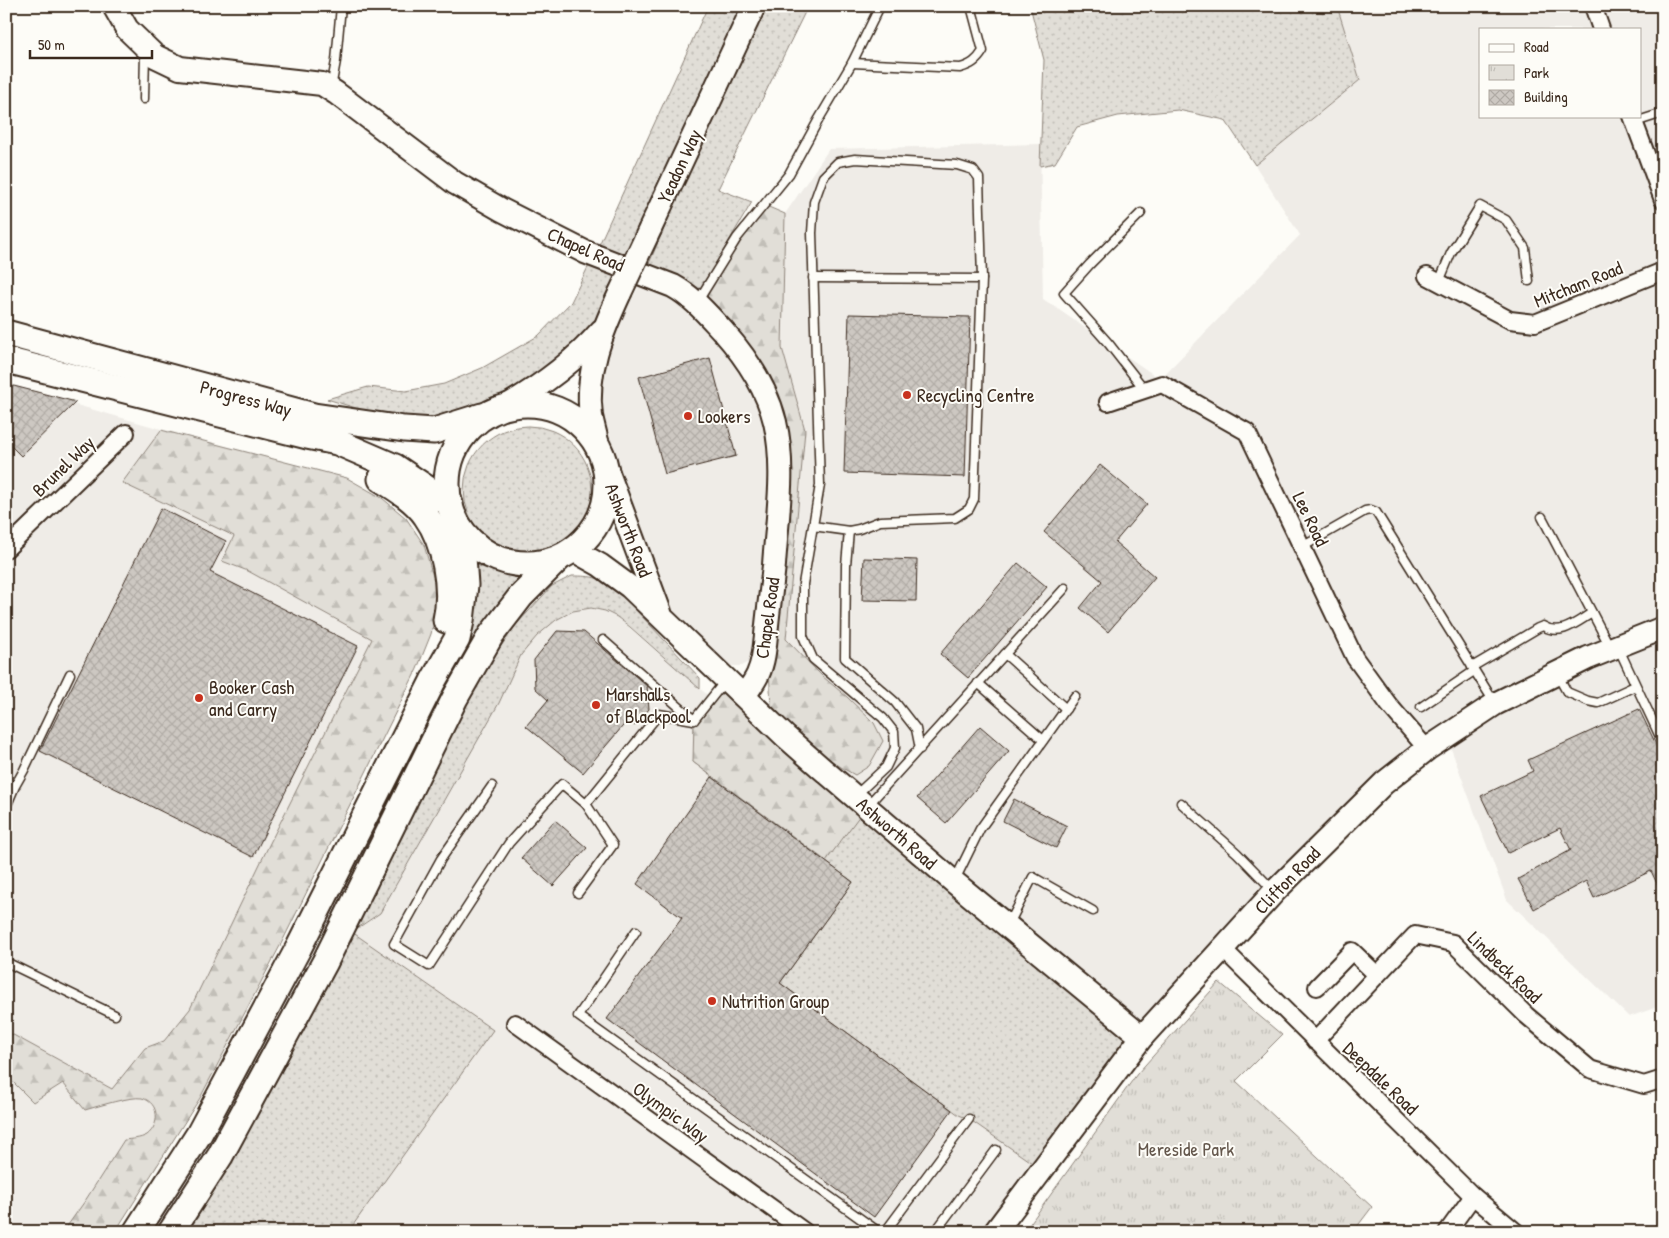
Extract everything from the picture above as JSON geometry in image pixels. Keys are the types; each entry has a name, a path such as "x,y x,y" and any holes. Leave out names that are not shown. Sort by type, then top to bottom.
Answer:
{"main road":[{"name":"Progress Way","path":"6,333 314,416 404,429 434,431 496,411"},
{"name":"Progress Way","path":"6,360 336,442 395,467 450,504"},
{"path":"136,1232 204,1126 300,948 433,681 457,639 466,585 461,530 450,504 447,478 448,466 454,452 468,430 496,411 530,404 557,410 581,424 598,446 607,470 607,492 602,513 592,532 565,554 521,596 491,635 455,698 320,971 220,1156 171,1232"},
{"path":"306,436 372,472 403,493 426,515 435,532 445,563 448,598 447,614 433,681"},
{"path":"461,530 480,549 504,561 531,565 565,554"}],"street":[{"name":"Chapel Road","path":"114,6 127,29 156,56 180,68 322,84 455,183 502,210 585,252 685,292 734,344 767,396 775,422 780,482 773,578 763,656 758,674 744,696"},
{"name":"Yeadon Way","path":"598,446 591,415 591,389 594,360 605,326 754,6"},
{"path":"1593,6 1601,28"},
{"path":"1634,119 1663,200"},
{"name":"Mitcham Road","path":"1433,279 1510,320 1535,323 1663,271"},
{"name":"Yeadon Way","path":"496,411 532,391 566,366 587,347 605,326"},
{"name":"Lee Road","path":"1108,402 1162,384 1247,432 1355,658 1389,705 1427,749"},
{"name":"Brunel Way","path":"6,549 126,433"},
{"name":"Ashworth Road","path":"607,470 662,618"},
{"name":"Ashworth Road","path":"565,554 600,565 630,587 786,736 860,802 1142,1037"},
{"name":"Clifton Road","path":"995,1232 1142,1037 1275,891 1384,783 1427,749 1495,704 1556,673 1663,628"},
{"name":"Lindbeck Road","path":"1314,1041 1415,935 1453,943 1526,1016 1590,1069 1644,1085 1663,1079"},
{"name":"Deepdale Road","path":"1222,948 1473,1196 1516,1232"},
{"path":"1317,987 1352,951 1377,975"},
{"name":"Olympic Way","path":"515,1024 805,1232"},
{"path":"1446,1232 1473,1196"}],"lane":[{"path":"331,90 336,61 341,6"},
{"path":"696,303 737,238 789,174 852,62 880,6"},
{"path":"852,62 960,68 971,65 978,60 983,51 971,6"},
{"path":"144,99 146,46"},
{"path":"1642,117 1663,113"},
{"path":"813,526 849,531 880,520 955,518 969,508 974,499 982,279 978,178 973,170 957,165 855,159 838,162 823,177 814,202 812,233 820,485 803,584 803,636 813,659 883,718 894,732 895,748 886,767 860,802"},
{"path":"1433,279 1480,206 1506,220 1526,248 1529,281"},
{"path":"1141,213 1090,264 1064,294 1109,344 1145,390"},
{"path":"813,278 982,279"},
{"path":"1302,547 1365,511 1371,510 1376,512 1495,704"},
{"path":"1542,517 1592,613 1636,686 1663,743"},
{"path":"849,531 846,565 845,658 895,702 916,729 920,750"},
{"path":"860,802 920,750 1065,588"},
{"path":"1421,707 1473,669 1538,628 1543,626 1548,630 1556,631 1592,613"},
{"path":"602,640 694,720"},
{"path":"1005,654 1066,709"},
{"path":"1556,673 1567,692 1588,702 1598,703 1636,686"},
{"path":"6,807 70,674"},
{"path":"694,720 726,679"},
{"path":"978,683 1043,740"},
{"path":"954,882 980,829 1075,696"},
{"path":"586,804 659,714 694,720"},
{"path":"492,786 441,859 394,944 429,966 509,842 562,784 586,804 612,845 578,893"},
{"path":"1181,803 1237,853 1275,891"},
{"path":"1008,926 1033,877 1093,911"},
{"path":"636,931 578,1016 879,1232"},
{"path":"6,962 115,1015"},
{"path":"890,1232 888,1228 969,1119"},
{"path":"934,1232 996,1150"}],"shaded area":[{"path":"1337,6 1663,6 1663,1005 1629,1017 1507,900 1446,735 1142,1037 777,728 805,430 782,348 785,214 829,149 1040,144 1043,299 1160,379 1300,235 1255,165 1360,80"},
{"path":"641,282 678,297 721,337 770,422 769,585 751,661 742,666 724,663 667,608 607,444 601,419 598,389 606,349"},
{"path":"6,385 161,429 347,478 382,498 406,518 424,545 434,580 431,634 401,703 282,942 200,1098 115,1232 6,1232"},
{"path":"591,608 605,611 617,617 711,698 712,777 853,882 780,983 959,1115 969,1119 1032,1163 981,1232 348,1232 352,1225 352,933 380,913 499,703 521,654 537,636 556,620 573,611"}],"green space":[{"path":"708,6 743,6 663,179 624,258 598,247"},
{"path":"767,6 808,6 718,189 752,202 697,295 647,268 689,170"},
{"path":"1030,6 1337,6 1360,80 1255,165 1225,120 1178,110 1118,116 1077,127 1055,163 1040,166 1044,60"},
{"path":"764,205 785,214 782,348 805,430 786,639 822,676 874,723 883,741 869,766 855,775 821,753 771,707 769,668 779,419 700,298"},
{"path":"590,263 617,273 590,332 579,344 560,359 494,399 461,412 443,416 408,418 377,414 327,399 368,387 406,391 444,384 482,368 538,336 571,302"},
{"path":"528,426 552,431 573,445 587,466 592,490 587,514 573,535 552,549 528,554 504,549 483,535 469,514 464,490 469,466 483,445 504,431"},
{"path":"161,430 347,478 382,498 406,518 424,545 434,580 435,617 431,634 417,669 282,942 200,1098 115,1232 63,1232 124,1140 136,1139 147,1135 151,1131 156,1120 155,1109 152,1104 142,1098 130,1098 85,1110 63,1083 33,1102 6,1075 6,1031 112,1089 145,1048 164,1041 190,1009 372,639 248,571 222,561 234,536 122,483"},
{"path":"476,564 481,567 525,578 452,674 467,632"},
{"path":"572,576 597,578 612,586 700,678 700,689 630,627 605,611 591,608 573,611 556,620 537,636 521,655 499,703 380,913 353,931 479,678 515,626 552,586"},
{"path":"724,682 1134,1030 1032,1163 969,1119 959,1115 780,983 853,882 693,762"},
{"path":"724,682 866,807 826,861 693,762 694,720"},
{"path":"352,932 493,1030 348,1232 188,1232 211,1196 285,1065"},
{"name":"Mereside Park","path":"1219,982 1282,1035 1236,1081 1372,1207 1353,1232 1024,1232 1137,1074"}],"building":[{"name":"Recycling Centre","path":"849,314 970,317 965,477 844,473"},
{"name":"Lookers","path":"710,358 736,456 665,474 639,377"},
{"path":"6,384 76,402 21,456 6,441"},
{"path":"1100,465 1147,504 1115,542 1155,577 1108,632 1080,608 1102,581 1044,532"},
{"name":"Booker Cash and Carry","path":"161,508 226,541 210,572 358,646 253,857 40,751"},
{"path":"864,558 917,560 916,601 862,600"},
{"path":"1018,563 1047,587 968,678 940,654"},
{"name":"Marshalls of Blackpool","path":"557,631 584,632 647,686 649,709 635,726 628,720 583,773 526,726 548,700 535,688 534,660"},
{"path":"1639,709 1663,759 1663,896 1651,871 1594,898 1586,881 1534,909 1518,879 1571,850 1560,828 1508,853 1481,796 1533,771 1528,760"},
{"path":"980,726 1009,751 946,823 917,798"},
{"name":"Nutrition Group","path":"712,777 853,882 780,983 952,1110 874,1217 607,1019 682,918 637,884"},
{"path":"1014,799 1067,826 1056,848 1003,821"},
{"path":"555,820 587,848 553,886 521,858"}],"place":[{"name":"Recycling Centre","path":"907,395"},
{"name":"Lookers","path":"688,416"},
{"name":"Booker Cash and Carry","path":"199,698"},
{"name":"Marshalls of Blackpool","path":"596,705"},
{"name":"Nutrition Group","path":"712,1001"}]}
